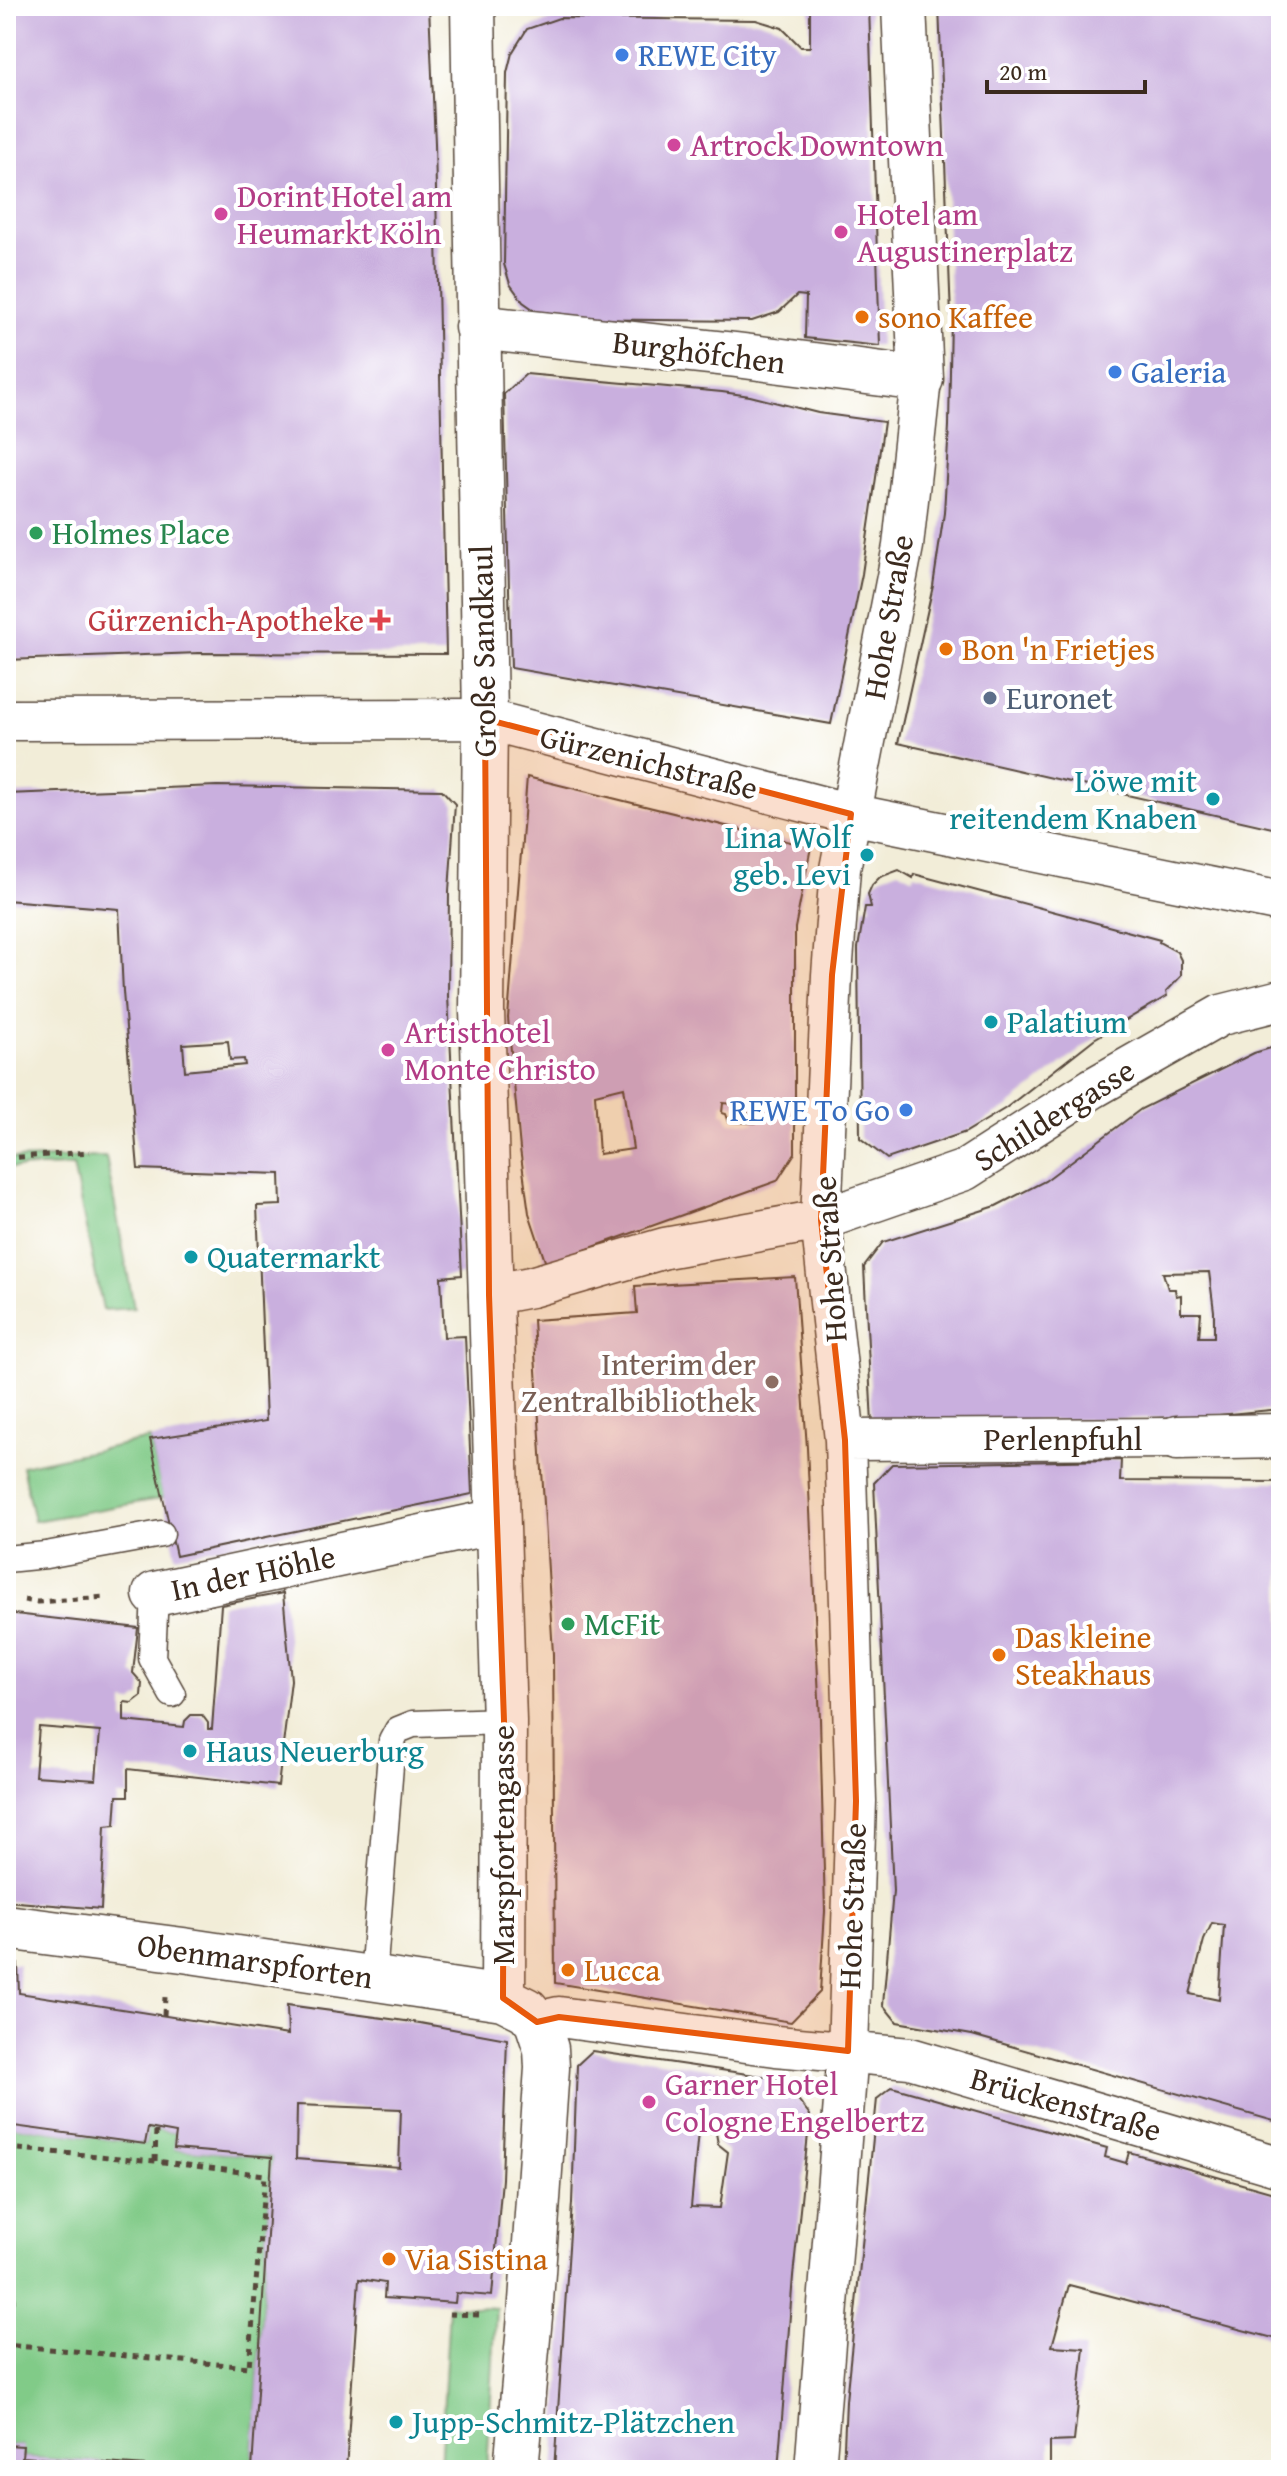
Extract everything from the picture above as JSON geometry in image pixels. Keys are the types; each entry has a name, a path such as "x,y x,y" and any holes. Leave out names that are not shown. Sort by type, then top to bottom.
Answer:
{"street":[{"name":"Große Sandkaul","path":"473,6 485,719 482,1010 489,1295"},
{"name":"Hohe Straße","path":"815,2470 848,2051 856,1801 845,1440 821,1220 840,869 903,546 921,379 904,6"},
{"name":"Burghöfchen","path":"477,327 921,379"},
{"name":"Gürzenichstraße","path":"6,720 485,719 851,814 1281,902"},
{"name":"Schildergasse","path":"821,1220 965,1170 1093,1088 1221,1015 1281,1000"},
{"path":"489,1295 531,1287 665,1248 821,1220"},
{"name":"Marspfortengasse","path":"489,1295 504,1721 520,2010 546,2049 547,2068 516,2470"},
{"name":"Perlenpfuhl","path":"845,1440 1281,1436"},
{"name":"In der Höhle","path":"155,1594 497,1521"},
{"name":"Obenmarspforten","path":"6,1927 373,1977 559,2017 776,2046 848,2051"},
{"name":"Brückenstraße","path":"848,2051 910,2058 1281,2167"}],"lane":[{"path":"6,1559 46,1555 161,1534"},
{"path":"155,1594 152,1658 172,1694"},
{"path":"373,1977 392,1741 398,1730 413,1724 504,1721"}],"path":[{"path":"6,1158 90,1152"},
{"name":"In der Höhle","path":"21,1600 37,1602 155,1594"},
{"path":"155,2161 156,2130"},
{"path":"6,2148 155,2161 265,2175 249,2367 6,2345"},
{"path":"6,2287 13,2296 13,2303 6,2317"}],"highlighted area":[{"path":"485,719 851,814 832,975 821,1220 845,1440 856,1801 848,2051 559,2017 537,2022 503,1998 504,1721 489,1295"}],"green space":[{"path":"106,1157 134,1308 103,1310 73,1166 9,1168 9,1159"},
{"path":"150,1439 164,1498 34,1521 22,1466"},
{"path":"6,2125 145,2144 148,2128 176,2133 175,2149 272,2157 252,2470 208,2470 22,2457 22,2446 6,2445"},
{"path":"449,2306 496,2308 487,2470 440,2470"}],"building":[{"path":"6,6 429,6 435,143 446,654 199,653 6,660"},
{"path":"810,6 869,6 880,346 805,338 806,296 797,295 779,312 752,321 561,319 540,314 523,302 510,284 504,264 507,73 512,53 527,29 559,18 756,20 782,28 801,47 810,47"},
{"name":"Galeria","path":"939,6 1281,6 1281,830 898,743 933,586 944,513 949,426 951,317"},
{"path":"526,374 722,392 818,413 884,422 862,574 831,724 511,668 504,394"},
{"path":"527,777 811,847 795,928 795,1153 777,1181 546,1264 529,1213 508,1018","holes":["624,1087 633,1149 599,1154 595,1094","723,1103 742,1105 755,1123 729,1122 726,1114 722,1113"]},
{"path":"217,786 442,790 455,804 449,891 448,996 462,1275 441,1277 444,1337 465,1336 472,1494 176,1556 150,1439 266,1421 257,1206 281,1205 280,1174 138,1169 119,909 6,900 6,794","holes":["228,1041 230,1060 244,1059 245,1065 185,1071 183,1044"]},
{"name":"Palatium","path":"899,870 913,878 914,874 1160,940 1177,952 1181,960 1181,976 1166,992 1167,996 1094,1039 1006,1108 966,1132 887,1159 860,1138 858,948 865,907 871,907 868,894 872,885 880,877"},
{"path":"1281,1045 1281,1409 1198,1417 872,1424 864,1267 883,1242 996,1206 1045,1181 1141,1109 1254,1053","holes":["1209,1272 1214,1337 1199,1337 1201,1313 1181,1313 1181,1295 1176,1296 1175,1289 1168,1289 1163,1273"]},
{"path":"795,1277 820,1719 825,1911 820,1992 791,2022 555,1983 553,1654 533,1320 637,1313 635,1286"},
{"path":"1121,1460 1120,1481 1281,1482 1281,2123 972,2035 897,2022 883,2005 893,1891 874,1483 892,1464","holes":["1212,1923 1224,1925 1219,2000 1190,1994 1204,1940"]},
{"name":"Haus Neuerburg","path":"283,1593 291,1680 278,1786 128,1769 128,1796 117,1796 115,1825 105,1826 101,1909 6,1901 6,1613 138,1628 133,1673 142,1683 141,1696 132,1703 124,1702 124,1721 184,1727 191,1715 202,1715 208,1729 212,1729 221,1605","holes":["39,1727 100,1732 96,1780 35,1776"]},
{"path":"6,1963 18,1964 19,1993 288,2035 287,2005 420,2023 507,2039 502,2179 492,2296 456,2293 455,2303 384,2298 385,2283 359,2279 346,2470 252,2470 272,2157 174,2149 176,2133 148,2128 145,2144 6,2125","holes":["297,2105 401,2109 399,2167 296,2159"]},
{"path":"592,2051 782,2079 810,2115 793,2276 778,2470 554,2470 572,2203 577,2065","holes":["698,2131 716,2133 718,2144 728,2152 720,2208 691,2207"]},
{"path":"892,2087 1107,2148 1105,2157 1126,2163 1129,2152 1281,2195 1281,2340 1069,2285 1052,2346 1084,2348 1074,2441 1050,2442 1050,2470 843,2470 846,2401 877,2099"},
{"path":"6,2445 23,2446 22,2457 173,2468 6,2470"}],"place":[{"name":"REWE City","path":"622,55"},
{"name":"Artrock Downtown","path":"674,145"},
{"name":"Dorint Hotel am Heumarkt Köln","path":"221,214"},
{"name":"Hotel am Augustinerplatz","path":"841,232"},
{"name":"sono Kaffee","path":"862,317"},
{"name":"Galeria","path":"1115,372"},
{"name":"Holmes Place","path":"36,533"},
{"name":"Gürzenich-Apotheke","path":"380,620"},
{"name":"Bon 'n Frietjes","path":"946,649"},
{"name":"Euronet","path":"990,698"},
{"name":"Löwe mit reitendem Knaben","path":"1213,799"},
{"name":"Lina Wolf geb. Levi","path":"867,855"},
{"name":"Palatium","path":"991,1022"},
{"name":"Artisthotel Monte Christo","path":"388,1050"},
{"name":"REWE To Go","path":"906,1110"},
{"name":"Quatermarkt","path":"191,1257"},
{"name":"Interim der Zentralbibliothek","path":"772,1382"},
{"name":"McFit","path":"568,1624"},
{"name":"Das kleine Steakhaus","path":"999,1655"},
{"name":"Haus Neuerburg","path":"190,1751"},
{"name":"Lucca","path":"568,1970"},
{"name":"Garner Hotel Cologne Engelbertz","path":"649,2102"},
{"name":"Via Sistina","path":"389,2259"},
{"name":"Jupp-Schmitz-Plätzchen","path":"396,2422"}]}
